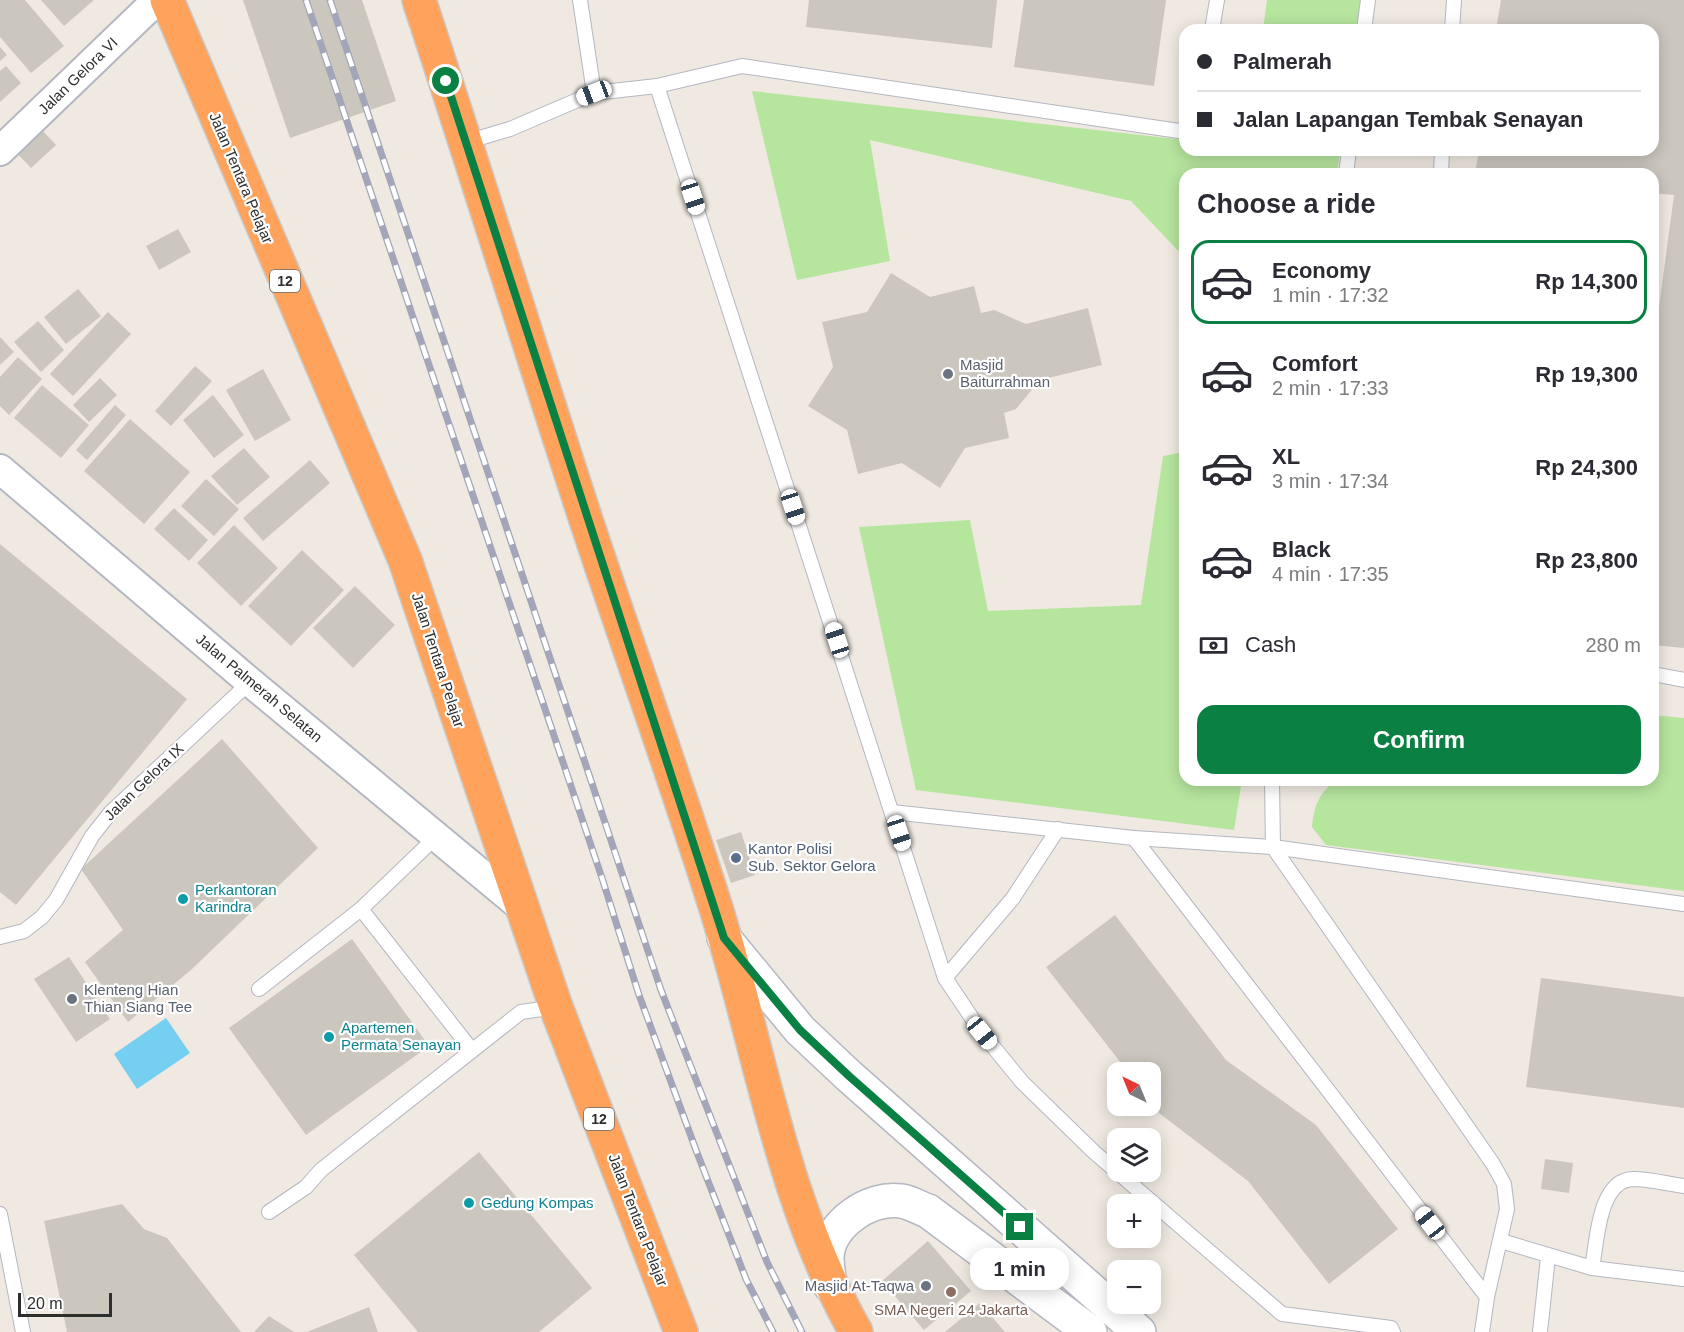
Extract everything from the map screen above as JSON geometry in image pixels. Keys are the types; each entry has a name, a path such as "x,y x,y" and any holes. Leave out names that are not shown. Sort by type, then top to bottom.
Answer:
{"highway":[{"name":"Jalan Tentara Pelajar","path":"167,0 405,560 555,1007 681,1332"},
{"path":"419,0 584,514 724,938 765,1095 799,1203 830,1286 856,1332"}],"main road":[{"path":"724,938 800,1030 841,1069 1139,1332"},
{"path":"830,1286 827,1256 836,1233 853,1214 875,1203 901,1200 927,1211 1090,1332"}],"street":[{"name":"Jalan Gelora VI","path":"0,151 157,0"},
{"name":"Jalan Palmerah Selatan","path":"0,469 250,682 438,835 520,906"}],"lane":[{"path":"580,0 594,93"},
{"path":"1213,24 1217,0"},
{"path":"1365,24 1368,0"},
{"path":"1452,24 1454,0"},
{"path":"466,142 510,129 594,93 657,86 742,66 1179,132"},
{"path":"657,86 945,978 982,1033 1022,1082 1094,1152 1282,1314 1391,1328 1393,1332"},
{"path":"1659,675 1684,680"},
{"name":"Jalan Gelora IX","path":"0,937 24,931 42,917 57,900 92,836 111,812 250,682"},
{"path":"1272,786 1273,848 1493,1164 1506,1194 1507,1209 1502,1241 1486,1297 1482,1332"},
{"path":"892,812 1134,838 1273,848 1684,904"},
{"path":"945,978 1013,898 1058,829"},
{"path":"259,989 361,909 438,835"},
{"path":"1134,838 1486,1297"},
{"path":"361,909 471,1049"},
{"path":"269,1212 306,1187 321,1170 520,1012 555,1007"},
{"path":"1592,1268 1604,1201 1615,1186 1631,1179 1684,1186"},
{"path":"0,1214 23,1332"},
{"path":"1502,1241 1548,1257 1592,1268 1684,1279"},
{"path":"1540,1332 1548,1257"}],"green space":[{"path":"1267,0 1364,0 1360,24 1264,24"},
{"path":"752,91 1179,139 1179,156 1339,156 1338,168 1179,168 1179,252 1131,201 870,140 890,261 797,280"},
{"path":"1179,453 1179,786 1241,786 1234,830 916,790 859,527 970,520 988,611 1141,605 1163,456"},
{"path":"1659,716 1684,718 1684,891 1326,845 1312,827 1318,800 1330,786 1659,786"}],"water":[{"path":"166,1018 190,1053 137,1089 114,1054"}],"building":[{"path":"0,0 25,0 64,46 31,73 0,37"},
{"path":"41,0 94,0 64,26"},
{"path":"243,0 362,0 396,101 290,138"},
{"path":"809,0 997,0 992,48 806,27"},
{"path":"1024,0 1166,0 1154,86 1014,67"},
{"path":"1501,0 1684,0 1684,648 1659,646 1659,307 1674,195 1659,194 1659,168 1476,168 1478,156 1659,156 1659,24 1497,24"},
{"path":"0,47 7,55 0,61"},
{"path":"6,66 21,83 0,102 0,71"},
{"path":"38,126 56,145 31,168 13,149"},
{"path":"178,229 191,252 159,270 146,246"},
{"name":"Masjid Baiturrahman","path":"891,273 930,297 974,286 981,313 994,310 1026,324 1088,308 1102,365 1040,380 1016,409 1004,413 1009,438 965,448 940,488 902,463 858,474 847,430 808,406 833,367 822,322 867,312"},
{"path":"78,289 101,316 66,344 44,317"},
{"path":"108,312 131,334 73,396 50,374"},
{"path":"38,321 64,350 41,372 14,342"},
{"path":"0,337 14,352 0,365"},
{"path":"18,357 42,379 9,415 0,406 0,377"},
{"path":"195,366 212,381 171,426 155,411"},
{"path":"263,369 291,420 255,441 226,390"},
{"path":"100,378 117,395 89,422 73,405"},
{"path":"42,385 89,425 61,458 14,418"},
{"path":"213,395 244,435 214,458 183,420"},
{"path":"115,405 126,415 87,460 76,450"},
{"path":"130,419 190,472 144,524 84,471"},
{"path":"244,448 270,477 237,505 211,476"},
{"path":"310,460 330,483 263,541 243,518"},
{"path":"206,479 239,509 214,536 181,506"},
{"path":"174,508 208,540 189,561 154,529"},
{"path":"234,525 278,568 241,606 197,563"},
{"path":"0,544 187,699 16,905 0,892"},
{"path":"302,550 344,590 291,646 248,606"},
{"path":"355,586 395,625 353,668 313,628"},
{"name":"Perkantoran Karindra","path":"222,739 318,848 191,970 128,1022 85,962 123,930 81,869"},
{"name":"Kantor Polisi Sub. Sektor Gelora","path":"741,832 755,875 731,883 716,840"},
{"path":"1115,915 1226,1060 1316,1125 1398,1229 1329,1284 1248,1181 1161,1115 1161,1062 1120,1062 1046,967"},
{"name":"Apartemen Permata Senayan","path":"352,939 429,1046 306,1135 229,1028"},
{"name":"Klenteng Hian Thian Siang Tee","path":"69,957 110,1019 76,1042 34,979"},
{"path":"1541,978 1684,997 1684,1108 1526,1087"},
{"name":"Gedung Kompas","path":"479,1152 592,1288 539,1332 418,1332 354,1255"},
{"path":"1545,1159 1573,1163 1569,1193 1541,1189"},
{"path":"122,1204 144,1229 167,1238 241,1332 67,1332 44,1221"},
{"name":"Masjid At-Taqwa","path":"928,1241 971,1291 924,1330 882,1281"},
{"path":"980,1303 1005,1332 945,1332"},
{"path":"369,1307 378,1332 307,1332"},
{"path":"269,1316 294,1332 254,1332"}],"railway":[{"path":"306,0 602,878 639,995 746,1279 773,1332"},
{"path":"330,0 661,990 767,1262 802,1332"}],"place":[{"name":"Masjid Baiturrahman","path":"948,374"},
{"name":"Kantor Polisi Sub. Sektor Gelora","path":"736,858"},
{"name":"Perkantoran Karindra","path":"183,899"},
{"name":"Klenteng Hian Thian Siang Tee","path":"72,999"},
{"name":"Apartemen Permata Senayan","path":"329,1037"},
{"name":"Gedung Kompas","path":"469,1203"},
{"name":"Masjid At-Taqwa","path":"926,1286"},
{"name":"SMA Negeri 24 Jakarta","path":"951,1292"}],"route":[{"path":"446,81 584,514 724,938 800,1030 1020,1227"}]}
